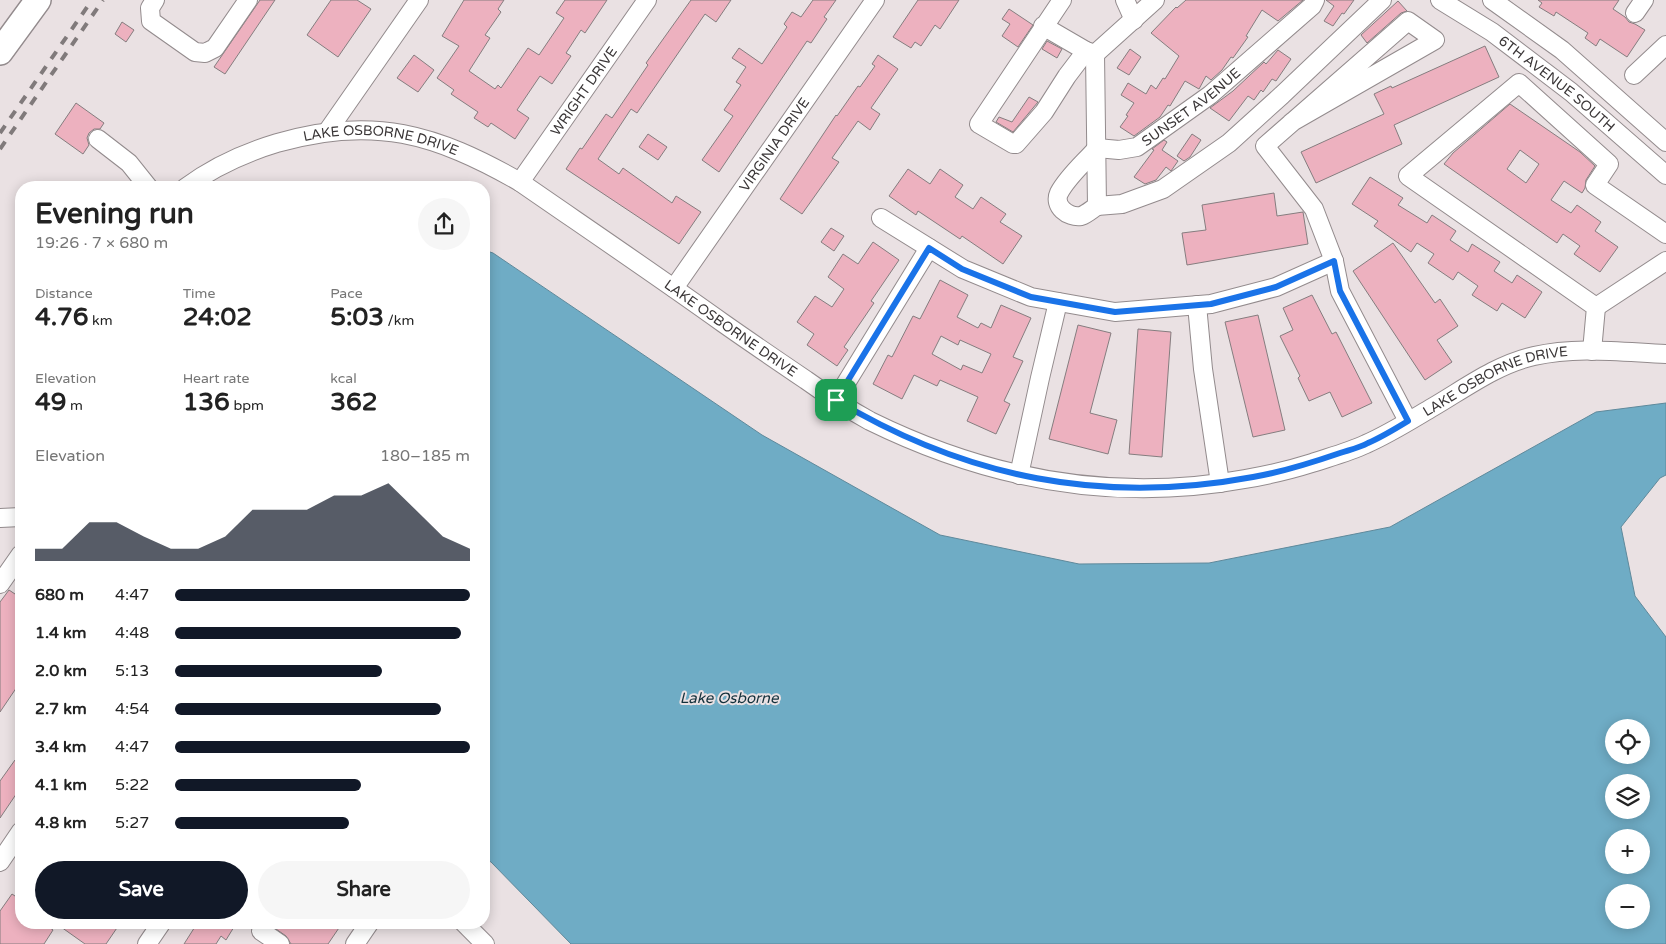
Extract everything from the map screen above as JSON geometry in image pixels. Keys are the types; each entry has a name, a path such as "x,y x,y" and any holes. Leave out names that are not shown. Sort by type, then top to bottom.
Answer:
{"highway":[{"path":"0,52 38,0"}],"street":[{"path":"155,0 150,8 151,21 195,52 205,53 215,48 248,0"},
{"path":"327,132 418,0"},
{"name":"WRIGHT DRIVE","path":"520,182 647,0"},
{"name":"VIRGINIA DRIVE","path":"674,288 875,0"},
{"path":"1062,0 979,124 1013,144 1016,144 1044,112 1067,76 1091,53 1134,20 1155,0"},
{"path":"1126,0 1134,20"},
{"name":"SUNSET AVENUE","path":"1097,148 1119,150 1138,147 1210,95 1312,6 1315,0"},
{"path":"1097,148 1064,185 1058,196 1058,203 1062,210 1074,216 1083,215 1097,206 1122,204 1163,189 1222,148 1282,96 1382,0"},
{"name":"6TH AVENUE SOUTH","path":"1440,0 1492,32 1571,92 1666,175"},
{"name":"6TH AVENUE SOUTH","path":"1492,0 1513,13 1570,56 1666,142"},
{"path":"1292,122 1435,40 1408,21 1292,122 1265,146 1314,209 1334,261 1340,291 1408,421"},
{"path":"1043,26 1091,53"},
{"path":"1634,75 1666,44"},
{"path":"1091,53 1097,148 1097,206"},
{"path":"1596,307 1408,176 1519,83 1609,164 1595,185 1666,234"},
{"name":"LAKE OSBORNE DRIVE","path":"196,181 236,157 294,138 327,132 368,130 398,133 431,140 469,154 520,182 836,400 867,419 912,441 959,458 1020,475 1085,486 1182,487 1220,483 1269,474 1302,466 1367,444 1507,364 1533,356 1572,350 1666,354"},
{"path":"98,139 129,164 142,181"},
{"path":"881,218 962,269 1031,297 1115,312 1211,304 1276,287 1334,261"},
{"path":"836,400 929,248"},
{"path":"1596,307 1666,261"},
{"path":"1020,475 1058,302"},
{"path":"1197,305 1203,369 1220,483"},
{"path":"1592,351 1596,307"},
{"path":"0,518 15,517"},
{"path":"0,584 15,563"},
{"path":"0,862 15,840"},
{"path":"147,944 157,929"},
{"path":"263,929 261,931 280,944"},
{"path":"355,944 365,929"},
{"path":"470,929 485,944"}],"water":[{"name":"Lake Osborne","path":"490,252 762,435 940,535 1079,564 1209,563 1390,527 1596,412 1666,403 1666,475 1660,478 1621,527 1635,596 1666,637 1666,944 571,944 490,861"}],"building":[{"path":"260,0 275,0 225,74 214,67"},
{"path":"331,0 357,0 371,9 338,57 307,35"},
{"path":"464,0 504,0 498,9 501,12 485,35 490,38 469,71 495,89 498,85 501,88 528,48 539,55 564,18 556,13 565,0 607,0 585,33 581,30 566,53 571,56 552,84 540,76 517,110 529,118 515,139 491,123 488,127 474,118 478,112 451,94 454,90 437,78 459,46 442,36"},
{"path":"691,0 731,0 716,22 705,14 637,113 631,109 598,159 619,174 623,168 672,203 676,196 701,212 679,244 566,169 606,114 612,118 648,65 646,63"},
{"path":"813,0 836,0 824,17 827,19 811,43 807,41 719,172 702,160 733,116 724,110 741,85 736,82 746,67 732,58 739,48 762,64 787,27 784,24 792,12 801,17"},
{"path":"918,0 959,0 940,29 935,25 921,46 915,42 911,48 893,37"},
{"path":"1186,0 1303,0 1278,21 1262,10 1246,36 1248,37 1222,70 1211,80 1206,76 1199,89 1185,81 1170,106 1168,105 1160,117 1134,136 1120,127 1134,103 1121,95 1128,83 1146,94 1151,85 1156,89 1163,78 1165,79 1179,56 1151,33 1176,7"},
{"path":"1326,0 1354,0 1333,26 1324,21 1334,6"},
{"path":"1538,0 1619,0 1613,9 1629,22 1645,30 1627,57 1600,39 1596,46 1585,38 1588,33 1556,12 1554,16 1539,7 1542,3"},
{"path":"1398,1 1407,11 1401,13 1367,43 1361,35"},
{"path":"1009,9 1033,25 1018,47 1002,36 1010,24 1002,19"},
{"path":"122,22 134,30 126,42 115,34"},
{"path":"1047,41 1062,49 1057,58 1042,49"},
{"path":"1485,46 1499,77 1394,125 1402,144 1316,183 1301,152 1384,114 1374,94 1391,86 1392,88"},
{"path":"1130,49 1141,57 1129,75 1117,68"},
{"path":"1278,50 1291,59 1276,81 1272,79 1263,92 1261,90 1254,100 1248,96 1229,121 1210,108 1233,91 1264,62 1266,64"},
{"path":"414,55 434,70 418,92 397,78"},
{"path":"878,55 898,69 871,108 880,114 870,130 858,121 832,158 839,162 802,214 780,199 836,115 875,66 872,64"},
{"path":"1029,97 1038,102 1013,132 996,122 999,117 1012,122"},
{"path":"76,103 104,123 100,129 94,129 89,133 87,138 89,145 83,154 55,134"},
{"path":"1510,104 1580,152 1595,166 1586,180 1582,193 1564,181 1551,200 1571,213 1577,205 1601,222 1595,231 1618,247 1600,272 1574,254 1580,246 1563,234 1557,243 1444,164 1453,153","holes":["1520,150 1539,164 1526,183 1507,169"]},
{"path":"648,134 667,147 658,160 639,147"},
{"path":"1192,134 1201,140 1190,157 1184,161 1177,156"},
{"path":"1164,140 1167,142 1162,150 1178,161 1171,171 1166,167 1156,180 1145,184 1134,177 1154,150 1152,149"},
{"path":"908,169 930,184 940,169 963,185 955,197 973,209 981,197 1006,214 1000,222 1022,236 1003,264 962,236 960,239 918,211 916,215 889,196"},
{"path":"1370,177 1403,198 1398,205 1427,223 1432,215 1456,231 1450,240 1468,252 1472,244 1500,262 1494,271 1512,283 1517,275 1542,292 1525,318 1502,303 1497,311 1472,295 1478,286 1458,272 1453,280 1428,263 1434,254 1417,243 1411,252 1374,226 1378,221 1352,204"},
{"path":"1274,193 1277,216 1303,212 1308,244 1187,265 1182,233 1206,230 1202,205"},
{"path":"831,228 844,236 834,251 821,242"},
{"path":"873,242 899,260 871,301 874,303 844,347 848,350 837,366 807,345 814,334 797,322 815,296 832,307 844,289 828,277 843,254 858,264"},
{"path":"1393,243 1435,303 1440,299 1458,326 1437,340 1452,362 1425,380 1353,271"},
{"path":"940,280 968,295 957,317 978,328 981,323 991,328 1001,305 1031,318 1013,357 1023,361 1004,401 1010,404 996,434 967,421 978,397 940,380 937,386 914,375 902,399 873,384 888,355 892,357 913,316 920,319","holes":["941,336 958,345 960,340 991,354 982,373 963,365 961,370 932,354"]},
{"path":"1312,295 1332,334 1336,332 1372,403 1342,417 1330,392 1309,401 1298,378 1300,376 1280,336 1293,330 1283,308"},
{"path":"1258,315 1285,430 1253,437 1225,322"},
{"path":"1078,325 1111,333 1090,413 1117,420 1108,454 1049,439"},
{"path":"1138,329 1171,332 1162,457 1129,454"},
{"path":"9,590 15,594 15,690 0,712 0,602"},
{"path":"15,760 15,796 0,818 0,781"},
{"path":"12,894 15,896 15,929 53,930 44,944 0,944 0,911"},
{"path":"64,929 116,929 106,944 85,944"},
{"path":"194,929 233,929 226,940 221,936 216,944 184,944"},
{"path":"276,929 338,929 328,944 291,944 286,936"}],"railway":[{"path":"0,133 92,0"},
{"path":"0,149 103,0"}],"route":[{"path":"929,248 962,269 1031,297 1115,312 1211,304 1276,287 1334,261 1340,291 1408,421 1367,444 1302,466 1269,474 1220,483 1182,487 1085,486 1042,480 998,470 959,458 912,441 867,419 836,400 929,248"}]}
